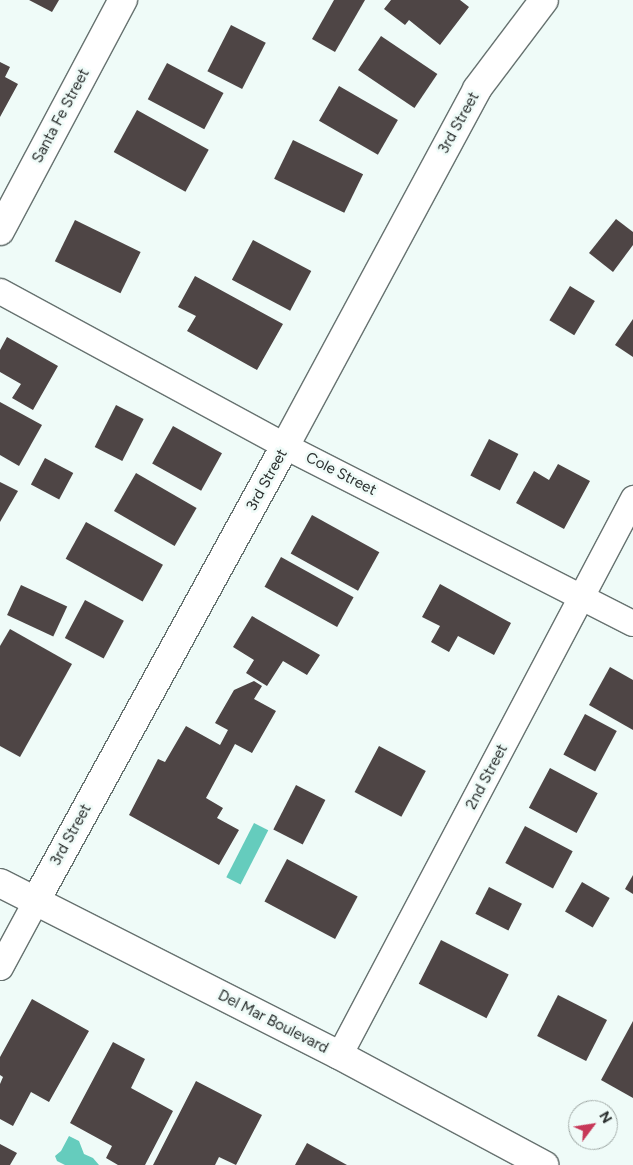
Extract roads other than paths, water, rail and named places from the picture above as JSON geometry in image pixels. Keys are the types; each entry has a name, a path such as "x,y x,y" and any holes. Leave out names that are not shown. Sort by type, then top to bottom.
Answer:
{"street":[{"name":"Santa Fe Street","path":"0,231 123,0"},
{"name":"3rd Street","path":"0,967 285,446 477,89 544,0"},
{"name":"Cole Street","path":"0,291 285,446 633,623"},
{"name":"2nd Street","path":"339,1055 633,498"},
{"name":"Del Mar Boulevard","path":"0,883 339,1055 544,1165"}]}
